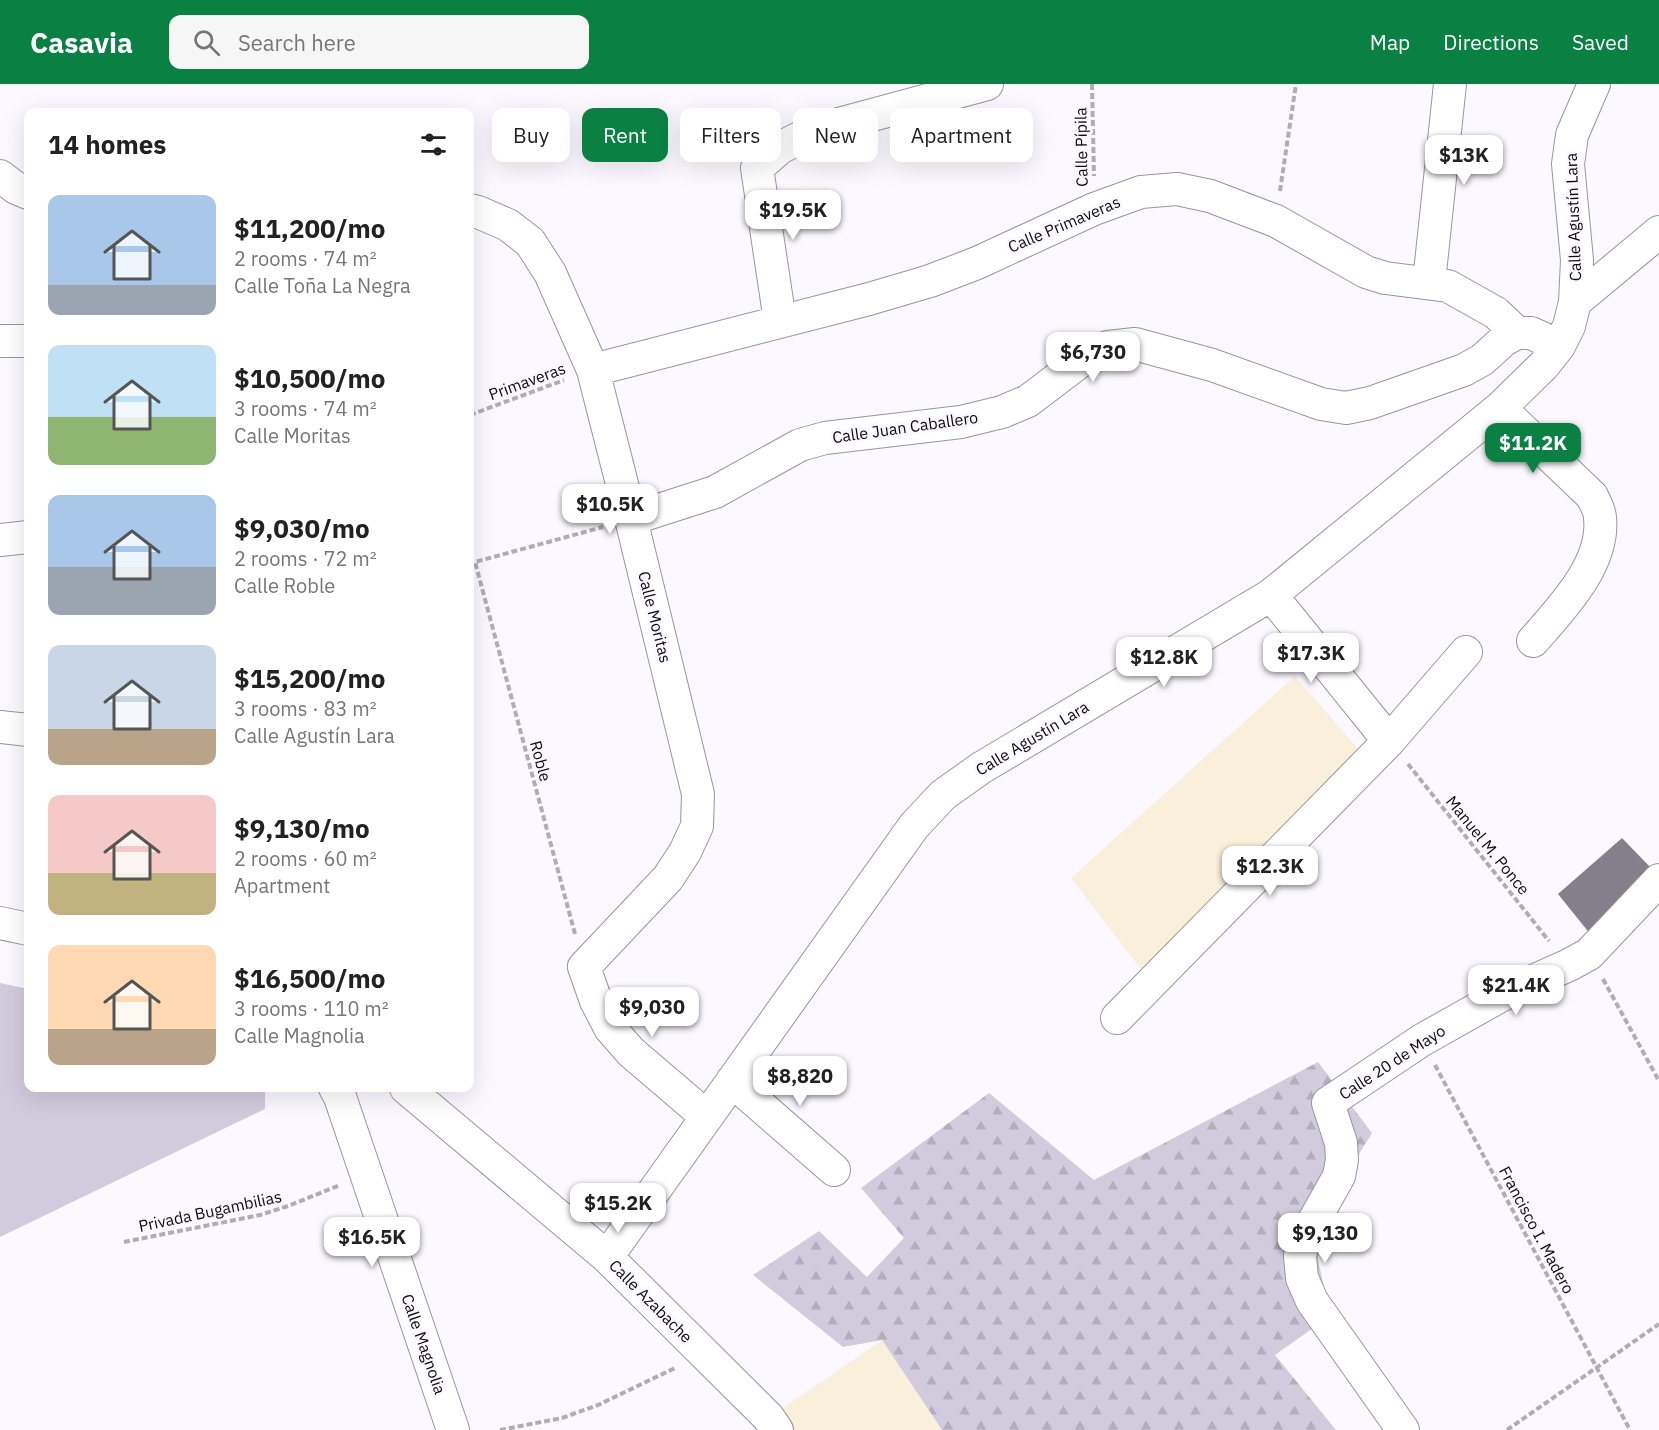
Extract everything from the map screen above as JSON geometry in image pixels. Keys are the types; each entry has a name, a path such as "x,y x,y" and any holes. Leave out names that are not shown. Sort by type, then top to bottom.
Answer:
{"street":[{"path":"780,321 757,168 780,148 813,131 987,84"},
{"path":"1429,282 1450,84"},
{"name":"Calle Agustín Lara","path":"607,1257 914,826 943,795 981,768 1271,595 1500,408 1544,365 1559,346 1569,326 1575,302 1578,260 1568,164 1572,135 1594,84"},
{"path":"0,176 24,191"},
{"name":"Calle Primaveras","path":"592,370 869,299 977,262 1094,209 1141,192 1177,189 1210,196 1276,221 1366,272 1385,278 1448,286 1496,313 1517,333"},
{"name":"Calle Moritas","path":"474,211 508,225 530,242 550,273 592,370 698,794 697,826 685,852 668,878 584,967"},
{"path":"1575,302 1659,232"},
{"path":"1517,333 1531,333 1559,346"},
{"name":"Calle Juan Caballero","path":"631,519 716,492 800,445 825,438 961,422 1002,412 1028,401 1086,357 1108,346 1135,344 1212,365 1321,404 1346,408 1370,403 1464,370 1482,360 1504,340 1517,333"},
{"path":"0,341 24,341"},
{"path":"1500,408 1592,496 1600,515 1600,539 1590,565 1568,601 1533,641"},
{"path":"0,540 24,537"},
{"path":"1271,595 1389,741"},
{"path":"1117,1018 1389,741 1466,652"},
{"path":"0,727 24,730"},
{"name":"Calle 20 de Mayo","path":"1403,1430 1312,1301 1302,1278 1300,1256 1306,1235 1339,1176 1342,1160 1341,1143 1328,1103 1422,1040 1502,995 1579,959 1659,880"},
{"path":"0,923 24,928"},
{"path":"584,967 596,1001 610,1028 631,1052 707,1117"},
{"path":"732,1081 834,1170"},
{"name":"Calle Magnolia","path":"337,1092 453,1430"},
{"name":"Calle Azabache","path":"411,1092 607,1257 768,1417 777,1430"}],"path":[{"name":"Calle Pípila","path":"1092,84 1094,209"},
{"path":"1276,221 1296,84"},
{"name":"Primaveras","path":"474,414 592,370"},
{"name":"Roble","path":"584,967 475,562 631,519"},
{"name":"Manuel M. Ponce","path":"1389,741 1579,959 1659,1081"},
{"name":"Francisco I. Madero","path":"1422,1040 1630,1430"},
{"name":"Privada Bugambilias","path":"124,1242 260,1215 367,1174"},
{"path":"1507,1430 1659,1324"},
{"path":"500,1430 562,1418 598,1405 675,1368"}],"shaded area":[{"path":"1295,676 1359,750 1146,976 1071,878"},
{"path":"882,1340 942,1430 787,1430 777,1412"}],"green space":[{"path":"0,983 24,988 24,1092 265,1092 265,1109 0,1237"},
{"path":"1318,1062 1372,1133 1312,1230 1330,1316 1275,1355 1336,1430 942,1430 882,1340 843,1347 753,1275 819,1231 867,1277 904,1238 861,1188 989,1093 1094,1180"}],"building":[{"path":"1622,838 1651,868 1591,935 1558,894"}]}
